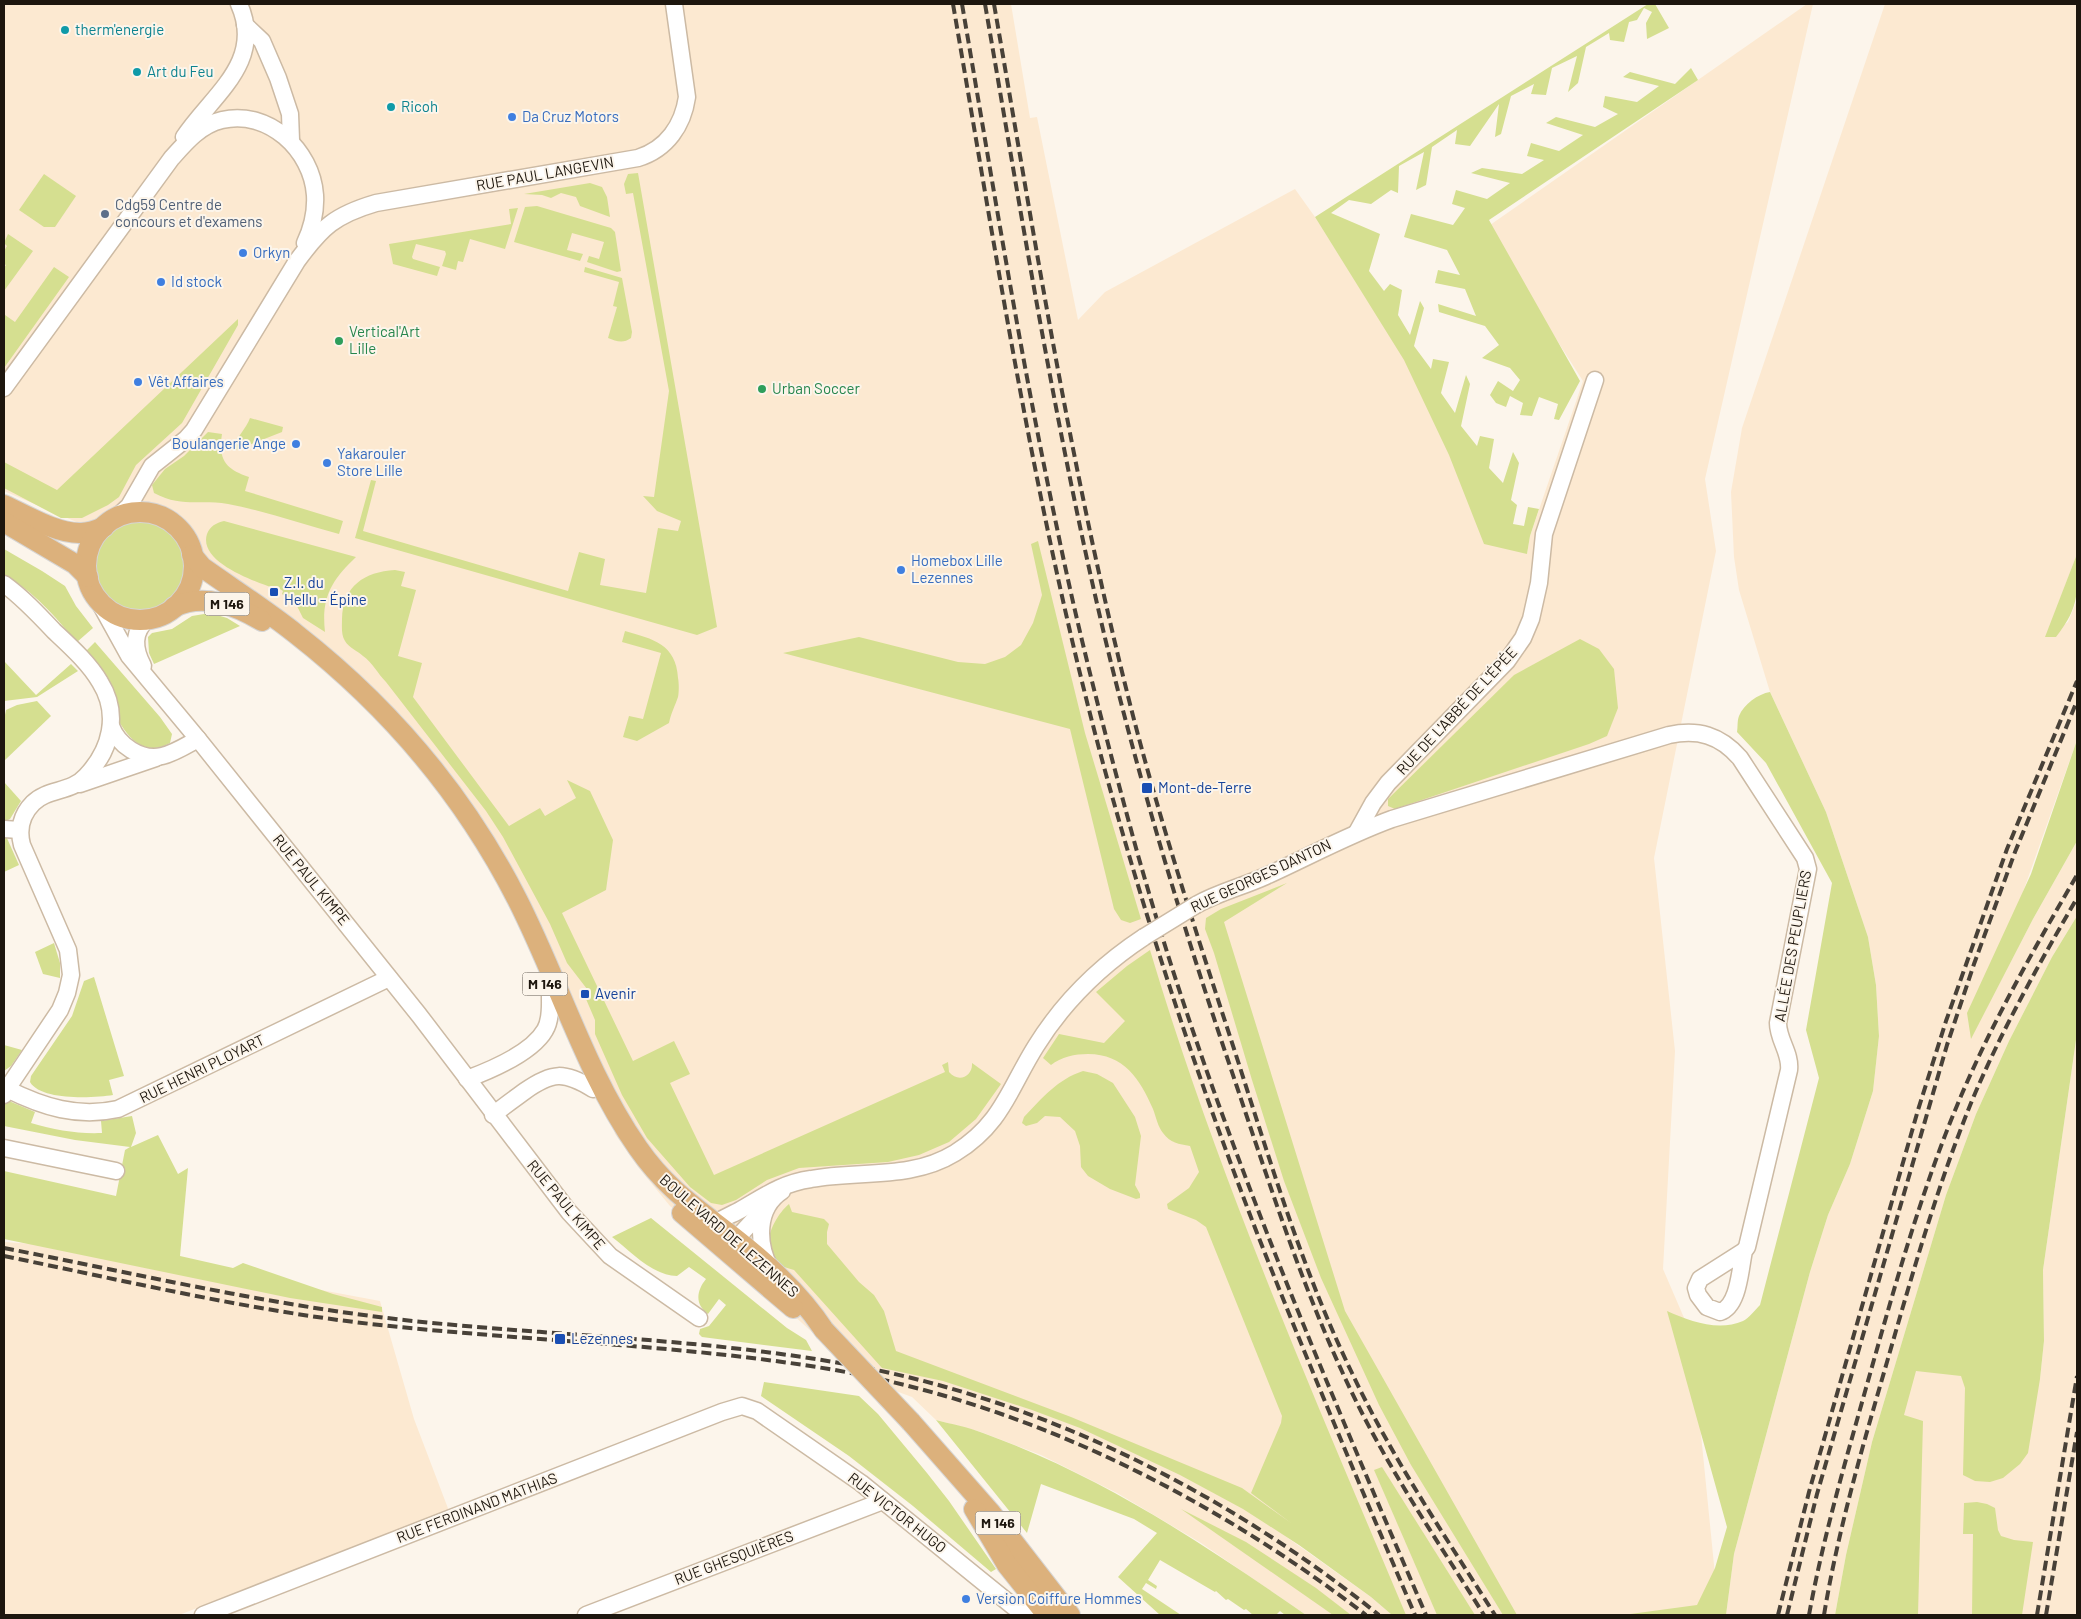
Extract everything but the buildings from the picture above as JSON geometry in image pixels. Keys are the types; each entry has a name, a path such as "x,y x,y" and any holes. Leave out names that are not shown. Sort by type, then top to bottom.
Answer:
{"main road":[{"path":"4,505 73,533 90,532 109,523 138,513 162,517 182,532 192,554 194,566 191,584 174,608 165,614 137,620 120,616 105,607 97,598 88,577 87,559 90,547 109,523"},
{"path":"4,522 75,564 88,577"},
{"name":"BOULEVARD DE LEZENNES","path":"192,554 202,567 281,622 351,680 395,724 443,780 474,826 517,898 589,1061 622,1124 648,1162 711,1232 805,1319 824,1330"},
{"name":"BOULEVARD DE LEZENNES","path":"174,608 190,602 213,601 248,613 298,647 366,706 416,762 467,831 510,906 574,1052 593,1090 622,1138 651,1177 678,1208 711,1232 736,1239 771,1269 808,1306 824,1330 912,1422 952,1468 991,1514 1042,1581"},
{"name":"BOULEVARD DE LEZENNES","path":"952,1468 1033,1612"},
{"name":"M 146","path":"1042,1581 1070,1615"}],"street":[{"path":"4,388 171,159 201,114 235,73 244,52 245,25 239,4"},
{"name":"RUE PAUL LANGEVIN","path":"109,523 129,506 152,466 186,439 194,430 297,262 323,229 338,218 361,207 376,203 638,158 658,149 667,141 680,122 685,110 687,97 686,77 674,4"},
{"name":"RUE PAUL LANGEVIN","path":"245,25 262,40 278,78 290,114 291,140"},
{"name":"RUE PAUL LANGEVIN","path":"171,159 197,132 222,120 250,120 279,130 291,140 306,164 315,194 313,222 297,262"},
{"name":"RUE DE L'ABBÉ DE L'ÉPÉE","path":"1357,832 1373,803 1388,783 1507,661 1524,638 1535,601 1544,534 1595,380"},
{"path":"4,584 32,608 96,676 108,698 111,726 108,741 102,755 92,770 78,785"},
{"name":"RUE PAUL KIMPE","path":"97,598 121,646 390,978 569,1212 600,1247 699,1318"},
{"name":"RUE PAUL KIMPE","path":"148,619 138,630 135,644 139,659 152,684"},
{"path":"111,726 118,740 132,750 146,756 161,756"},
{"name":"ALLÉE DES PEUPLIERS","path":"1357,832 1669,735 1690,732 1709,734 1728,745 1734,751 1805,858 1808,869 1778,1023 1778,1035 1789,1059 1789,1070 1749,1243 1744,1252"},
{"path":"5,1091 60,1010 67,993 71,975 68,950 22,845 12,829 34,802 49,794 161,756 198,739"},
{"name":"RUE GEORGES DANTON","path":"711,1232 739,1211 780,1187 826,1176 909,1171 944,1160 964,1148 986,1128 1006,1103 1028,1060 1067,1002 1120,952 1216,894 1263,877 1357,832"},
{"name":"RUE HENRI PLOYART","path":"5,1091 37,1104 66,1110 95,1112 118,1109 390,978"},
{"path":"467,1078 506,1062 537,1040 547,1025 550,996"},
{"path":"493,1115 548,1076 566,1076 579,1080 593,1090"},
{"path":"4,1148 116,1171"},
{"name":"RUE GEORGES DANTON","path":"736,1239 779,1193 796,1182"},
{"path":"770,1202 762,1219 761,1234 762,1251 771,1269"},
{"name":"RUE FERDINAND MATHIAS","path":"204,1615 722,1412 742,1406 752,1408"},
{"name":"RUE VICTOR HUGO","path":"752,1408 795,1436 883,1500 1014,1607 1033,1612"},
{"name":"RUE GHESQUIÈRES","path":"586,1615 883,1500"},
{"path":"1033,1612 1044,1601 1045,1594 1042,1581"}],"shaded area":[{"path":"4,4 1011,4 1030,118 1037,117 1078,320 1105,292 1295,189 1315,217 1527,554 1530,536 1583,381 1526,292 1490,225 1807,4 1813,4 1705,479 1716,551 1654,858 1675,1051 1663,1269 1691,1334 1719,1615 1406,1615 1285,1536 1371,1597 1392,1615 1306,1615 1201,1543 1117,1493 1041,1455 981,1432 936,1420 912,1397 863,1379 727,1254 670,1206 638,1167 615,1134 613,1123 497,880 446,799 357,691 248,606 154,555 4,491"},
{"path":"1885,4 2077,4 2077,554 2046,637 2068,622 2077,600 2077,740 1971,1038 2033,919 2077,841 2077,916 2052,957 2009,1041 1976,1114 1946,1195 1872,1442 1846,1555 1835,1615 1726,1615 1734,1554 1810,1272 1828,1215 1850,1164 1873,1091 1879,1036 1876,985 1868,937 1826,812 1770,692 1739,590 1734,557 1731,492 1742,428"},
{"path":"2077,1033 2077,1615 1843,1615 1911,1362 2040,1379 2044,1341 2043,1270"},
{"path":"4,1242 97,1248 380,1301 414,1419 449,1511 179,1615 4,1615"}],"green space":[{"path":"1648,4 1655,4 1669,28 1647,39 1646,23 1652,12 1644,8 1637,20 1629,22 1624,42 1610,40 1609,33 1586,47 1578,83 1568,92 1577,56 1552,68 1546,95 1531,94 1534,84 1511,96 1501,134 1495,137 1499,104 1470,146 1455,144 1457,130 1432,147 1426,185 1416,190 1424,152 1399,166 1398,193 1391,190 1371,204 1349,200 1331,213 1380,234 1369,271 1384,291 1390,284 1402,290 1398,315 1410,335 1420,301 1424,308 1414,346 1431,369 1433,359 1449,362 1441,393 1455,413 1466,375 1470,384 1461,426 1477,446 1480,436 1494,439 1489,468 1503,483 1513,452 1519,463 1511,500 1517,505 1513,524 1524,526 1528,507 1539,509 1530,536 1527,554 1484,544 1449,455 1404,360 1315,217"},
{"path":"1691,68 1698,80 1489,220 1580,381 1559,420 1554,419 1558,404 1539,397 1532,416 1520,415 1523,403 1510,396 1506,407 1496,403 1490,395 1498,381 1513,391 1520,380 1510,368 1482,358 1499,345 1485,326 1439,312 1438,304 1476,316 1465,289 1435,283 1438,270 1460,275 1447,250 1404,237 1411,214 1453,225 1465,208 1452,204 1456,190 1487,199 1510,183 1471,173 1482,168 1522,174 1544,160 1527,156 1531,143 1559,151 1583,135 1546,123 1556,117 1595,127 1618,114 1603,107 1605,96 1637,102 1659,86 1623,77 1630,72 1675,84"},
{"path":"638,173 717,627 697,635 355,538 371,480 376,481 363,531 568,591 579,552 605,559 600,585 646,593 658,528 678,531 681,521 657,511 643,496 654,497 669,391 633,193 626,194 624,184 628,174"},
{"path":"44,174 76,196 55,227 44,227 19,210"},
{"path":"590,183 602,187 607,197 610,217 580,206 576,197 561,193 551,198 542,195 524,194"},
{"path":"537,206 611,228 615,232 621,271 617,272 587,262 589,256 599,259 604,242 572,233 567,250 583,254 580,261 514,242 525,207"},
{"path":"518,208 505,249 470,239 463,262 458,261 456,270 442,266 446,254 445,251 416,244 413,259 440,267 437,276 393,264 389,244 511,224 509,209"},
{"path":"8,234 33,251 4,291 4,268 6,265 4,264 4,251 7,246 4,243"},
{"path":"54,267 69,277 4,368 4,317 5,315 15,322"},
{"path":"585,267 622,278 632,332 631,338 628,340 620,341 608,338 617,307 613,306 619,282 584,272"},
{"path":"238,319 238,325 182,423 136,465 119,497 108,505 82,518 61,518 4,488 4,462 57,490"},
{"path":"250,418 283,427 282,432 236,450 237,441"},
{"path":"208,432 222,434 221,450 225,462 234,470 249,477 245,491 343,521 339,534 242,507 218,503 182,502 164,498 154,493 152,485 165,469 184,456"},
{"path":"140,521 157,524 172,534 182,549 185,566 182,583 172,598 157,608 140,611 123,608 108,598 98,583 95,566 98,549 108,534 123,524"},
{"path":"224,521 356,557 340,574 330,590 325,609 325,632 303,618 296,604 282,594 283,591 275,586 273,588 253,581 219,562 206,544 207,534 214,525"},
{"path":"1038,541 1085,733 1141,919 1130,923 1121,920 1114,909 1070,729 783,653 859,637 958,662 985,664 1005,657 1021,645 1033,623 1042,595 1031,544"},
{"path":"4,549 65,586 76,606 93,628 77,642 34,597 15,581 4,575"},
{"path":"2077,554 2077,589 2074,607 2056,637 2045,637"},
{"path":"395,570 405,572 401,586 416,590 398,656 422,663 413,697 509,826 540,808 545,816 576,798 567,780 590,791 613,840 606,890 562,913 633,1061 674,1041 690,1074 670,1083 714,1175 945,1072 942,1065 948,1062 949,1072 957,1077 960,1078 968,1075 972,1068 972,1063 1001,1084 976,1119 949,1142 919,1155 888,1162 799,1168 767,1180 736,1200 722,1205 711,1203 690,1187 647,1138 622,1095 595,1034 595,1020 586,999 591,997 567,963 550,924 503,837 486,811 386,682 369,661 349,646 344,639 342,633 343,608 351,590 365,578 384,571"},
{"path":"210,613 227,618 240,626 154,664 149,653 148,637 152,633 172,629 192,616"},
{"path":"625,631 654,640 668,650 673,657 678,680 678,697 669,723 637,741 623,737 629,716 643,719 661,653 622,642"},
{"path":"1580,639 1599,649 1614,669 1618,708 1607,736 1589,744 1395,809 1388,806 1388,799 1514,675"},
{"path":"95,642 160,717 172,734 170,743 158,748 147,747 137,743 122,726 85,652"},
{"path":"4,661 36,695 71,664 78,671 37,697 4,701"},
{"path":"1770,692 1826,812 1868,937 1876,985 1879,1036 1873,1091 1850,1164 1828,1215 1810,1272 1734,1554 1726,1615 1623,1615 1697,1605 1715,1568 1727,1527 1667,1311 1704,1324 1724,1325 1743,1321 1760,1305 1819,1078 1806,1030 1832,883 1766,763 1737,732 1738,718 1744,707 1756,697"},
{"path":"37,701 51,716 4,761 4,720 6,710 17,705"},
{"path":"2077,740 2077,841 2033,919 1971,1039 1967,1013 2031,874"},
{"path":"4,782 21,801 10,819 4,822"},
{"path":"4,835 19,865 4,872"},
{"path":"1287,883 1224,922 1345,1311 1517,1615 1503,1615 1411,1465 1379,1405 1321,1278 1284,1181 1252,1080 1205,929 1206,918 1221,909"},
{"path":"2077,916 2077,1033 2043,1270 2044,1341 2028,1453 2020,1464 2003,1478 1990,1482 1975,1481 1963,1475 1965,1388 1961,1376 1916,1371 1904,1415 1923,1421 1918,1615 1835,1615 1846,1555 1872,1442 1946,1195 1976,1114 2009,1041 2052,957"},
{"path":"54,943 60,963 60,978 43,974 35,952"},
{"path":"1150,950 1177,1035 1237,1203 1302,1368 1406,1615 1392,1615 1371,1597 1299,1545 1243,1509 1180,1475 1080,1428 1032,1410 943,1381 882,1368 794,1270 774,1264 770,1254 768,1242 771,1230 777,1218 789,1204 792,1212 824,1219 829,1224 827,1244 859,1282 874,1295 884,1311 896,1351 1071,1417 1242,1488 1291,1523 1251,1493 1281,1423 1282,1416 1206,1227 1196,1220 1168,1209 1167,1204 1189,1188 1199,1172 1190,1146 1175,1142 1166,1136 1160,1128 1153,1109 1136,1078 1121,1063 1101,1055 1088,1054 1068,1056 1051,1065 1043,1058 1059,1034 1104,1043 1125,1021 1096,992"},
{"path":"94,977 124,1076 109,1080 113,1095 68,1097 36,1088 30,1082 31,1076 72,1016 84,981"},
{"path":"4,1045 22,1050 11,1066 4,1071"},
{"path":"1083,1071 1097,1074 1113,1083 1135,1117 1141,1136 1135,1185 1140,1198 1136,1199 1110,1189 1088,1176 1081,1167 1080,1146 1075,1131 1060,1117 1045,1116 1037,1123 1026,1126 1022,1123 1024,1117 1058,1084"},
{"path":"9,1101 35,1112 31,1123 57,1130 102,1133 101,1121 132,1116 136,1133 131,1147 158,1135 178,1174 188,1168 180,1256 233,1268 243,1263 333,1294 382,1307 382,1312 290,1298 4,1239 4,1171 116,1196 125,1150 130,1147 75,1140 4,1126 4,1104"},
{"path":"651,1218 787,1328 806,1340 812,1351 702,1337 699,1334 700,1329 709,1326 726,1305 719,1299 708,1314 704,1310 698,1297 706,1279 689,1267 677,1276 659,1272 642,1262 612,1237"},
{"path":"764,1382 859,1396 878,1414 927,1473 949,1501 996,1569 991,1572 913,1506 849,1456 761,1396"},
{"path":"936,1420 965,1427 1027,1450 1111,1491 1190,1537 1306,1615 1285,1615 1280,1611 1276,1615 1253,1615 1228,1599 1226,1600 1216,1591 1160,1560 1148,1580 1157,1586 1156,1589 1146,1583 1142,1589 1181,1615 1160,1615 1118,1577 1157,1533 1134,1519 1041,1484 1027,1533"},
{"path":"1382,1467 1475,1615 1437,1615 1374,1470"},
{"path":"1977,1502 1995,1508 1998,1530 2001,1536 2014,1540 2033,1542 2022,1615 1972,1615 1973,1534 1963,1534 1964,1503"},
{"path":"1181,1509 1246,1542 1316,1588 1351,1615 1333,1615"}],"railway":[{"path":"953,4 1002,291 1038,483 1080,673 1120,826 1174,1002 1235,1175 1315,1377 1415,1615"},
{"path":"962,4 1007,266 1044,463 1084,649 1136,848 1197,1044 1232,1141 1306,1332 1426,1615"},
{"path":"985,4 1037,307 1081,533 1112,668 1144,788 1179,907 1216,1025 1292,1249 1324,1331 1375,1437 1420,1514 1484,1615"},
{"path":"994,4 1054,349 1088,521 1127,692 1178,872 1288,1214 1302,1255 1334,1334 1384,1436 1438,1526 1495,1615"},
{"path":"1778,1615 1809,1492 1918,1110 1946,1021 2007,849 2077,681"},
{"path":"1787,1615 1817,1494 1947,1045 2015,852 2077,701"},
{"path":"1809,1615 1828,1529 1850,1444 1898,1277 1933,1167 1961,1096 1987,1039 2077,875"},
{"path":"1824,1615 1836,1551 1860,1456 1916,1264 1947,1167 1971,1103 1995,1050 2077,898"},
{"path":"4,1248 203,1288 354,1314 459,1325 736,1348 845,1364 918,1380 989,1400 1059,1426 1128,1456 1194,1490 1258,1529 1320,1570 1379,1615"},
{"path":"4,1256 233,1303 325,1318 428,1330 715,1354 829,1369 902,1384 974,1405 1044,1430 1112,1459 1179,1493 1243,1530 1306,1571 1366,1615"},
{"path":"2037,1615 2077,1376"},
{"path":"2046,1615 2077,1432"}],"place":[{"name":"therm'energie","path":"65,30"},
{"name":"Art du Feu","path":"137,72"},
{"name":"Ricoh","path":"391,107"},
{"name":"Da Cruz Motors","path":"512,117"},
{"name":"Cdg59 Centre de concours et d'examens","path":"105,214"},
{"name":"Orkyn","path":"243,253"},
{"name":"Id stock","path":"161,282"},
{"name":"Vertical'Art Lille","path":"339,341"},
{"name":"Vêt Affaires","path":"138,382"},
{"name":"Urban Soccer","path":"762,389"},
{"name":"Boulangerie Ange","path":"296,444"},
{"name":"Yakarouler Store Lille","path":"327,463"},
{"name":"Homebox Lille Lezennes","path":"901,570"},
{"name":"Z.I. du Hellu – Épine","path":"274,592"},
{"name":"Mont-de-Terre","path":"1147,788"},
{"name":"Avenir","path":"585,994"},
{"name":"Lezennes","path":"560,1339"},
{"name":"Version Coiffure Hommes","path":"966,1599"}]}
